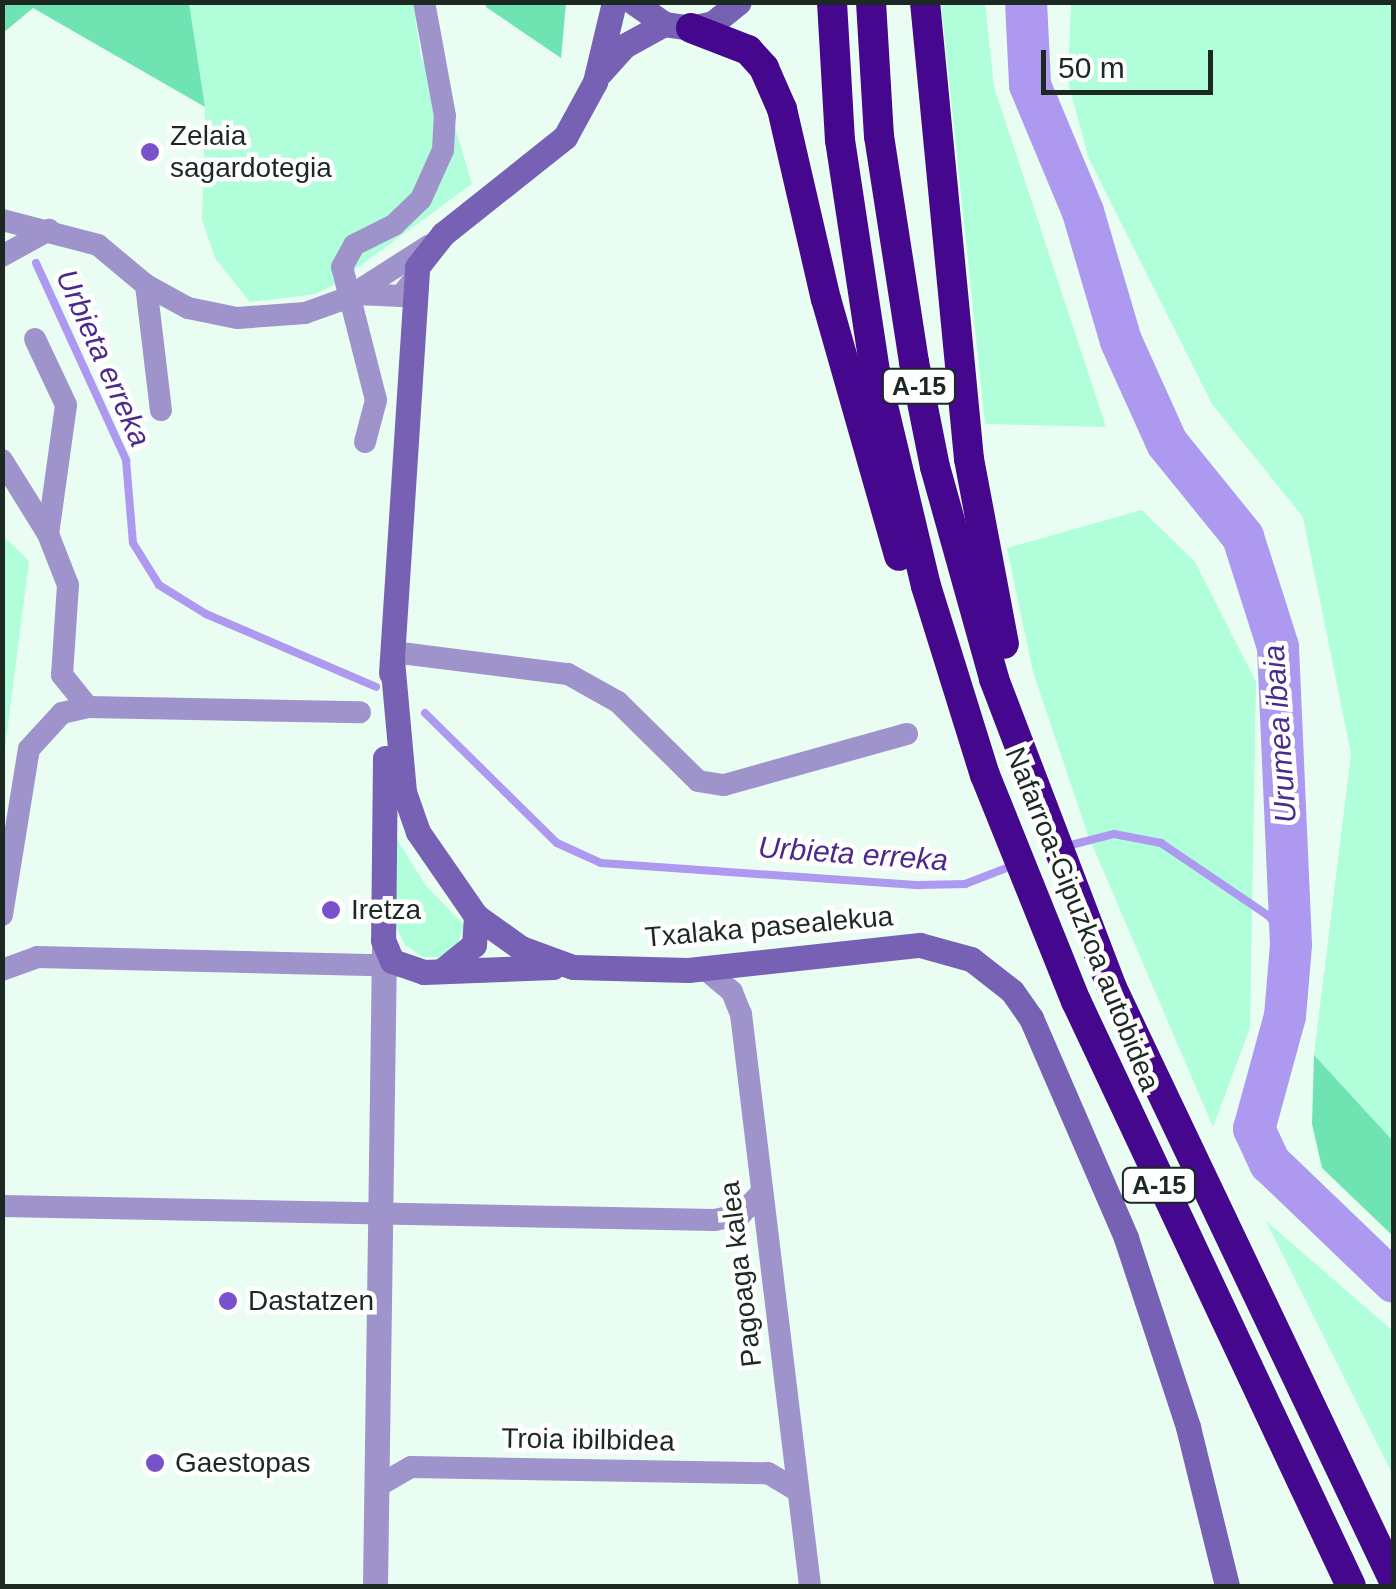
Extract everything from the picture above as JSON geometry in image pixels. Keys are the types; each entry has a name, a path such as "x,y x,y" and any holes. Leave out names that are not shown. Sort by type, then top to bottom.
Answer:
{"highway":[{"name":"Nafarroa-Gipuzkoa autobidea","path":"832,2 840,140 875,372 926,586 985,775 1076,1001 1351,1586"},
{"name":"Nafarroa-Gipuzkoa autobidea","path":"870,2 879,136 914,362 963,574 1028,756 1045,825 1184,1145 1394,1581"},
{"path":"926,2 969,460 985,568 1028,756"},
{"path":"678,26 748,50 764,68 782,109 876,484 912,598 958,687"}],"main road":[{"path":"595,82 614,2"},
{"path":"633,2 678,26"},
{"path":"407,964 384,732 392,656 406,297 433,244 565,137 595,82 624,46 678,26 713,23 739,2"},
{"name":"Txalaka pasealekua","path":"392,656 406,801 433,860 470,899 476,916 521,948 574,967 705,969 903,944 971,959 1012,991 1032,1018 1126,1238 1188,1427 1227,1586"},
{"path":"407,964 474,944 476,916"},
{"path":"407,964 574,967"}],"street":[{"path":"365,442 376,400 342,267 354,245 394,226 421,199 444,150 444,116 424,2"},
{"path":"2,220 98,245 146,286 188,308 260,320 352,296 406,297"},
{"path":"2,256 49,230"},
{"path":"352,296 433,244"},
{"path":"146,286 161,410"},
{"path":"36,339 66,404 48,534"},
{"path":"2,460 48,534 70,605 62,675 88,707"},
{"path":"392,656 568,674 618,702 698,781 724,785 908,734"},
{"path":"2,914 28,749 51,720 88,707 360,712"},
{"path":"2,970 36,956 407,964"},
{"path":"386,1003 407,964"},
{"path":"376,1586 386,1003 407,964"},
{"name":"Pagoaga kalea","path":"705,969 732,992 741,1014 810,1586"},
{"path":"2,1206 715,1220 741,1214 761,1193"},
{"name":"Troia ibilbidea","path":"378,1486 410,1467 768,1474 798,1491"}],"green space":[{"path":"3,2 189,3 205,107 33,8 3,33"},
{"path":"189,3 413,3 421,57 451,114 472,184 335,284 316,294 250,302 215,258 202,220 205,107"},
{"path":"487,3 566,3 561,58 486,7"},
{"path":"941,3 985,3 994,87 1106,427 985,424"},
{"path":"1071,3 1393,3 1393,1141 1314,1055 1351,754 1303,517 1212,404 1089,159 1068,82"},
{"path":"1142,510 1195,562 1256,682 1250,1028 1213,1127 1088,835 1033,672 1007,548"},
{"path":"3,536 29,561 3,764"},
{"path":"396,838 426,886 464,925 457,946 441,957 423,957 405,945 396,927"},
{"path":"1314,1055 1393,1141 1393,1236 1322,1168 1312,1124"},
{"path":"1266,1221 1393,1331 1393,1475"}],"waterway":[{"name":"Urumea ibaia","path":"1026,2 1030,85 1083,212 1121,341 1167,443 1243,537 1278,647 1291,945 1285,1016 1254,1129 1270,1163 1394,1282"},
{"name":"Urbieta erreka","path":"36,263 126,460 133,543 159,585 206,614 376,687"},
{"name":"Urbieta erreka","path":"425,713 557,843 601,863 919,885 965,884 1012,866"},
{"name":"Urbieta erreka","path":"1063,847 1114,834 1161,843 1269,916 1291,945"}],"place":[{"name":"Zelaia sagardotegia","path":"150,152"},
{"name":"Iretza","path":"331,910"},
{"name":"Dastatzen","path":"228,1301"},
{"name":"Gaestopas","path":"155,1463"}]}
